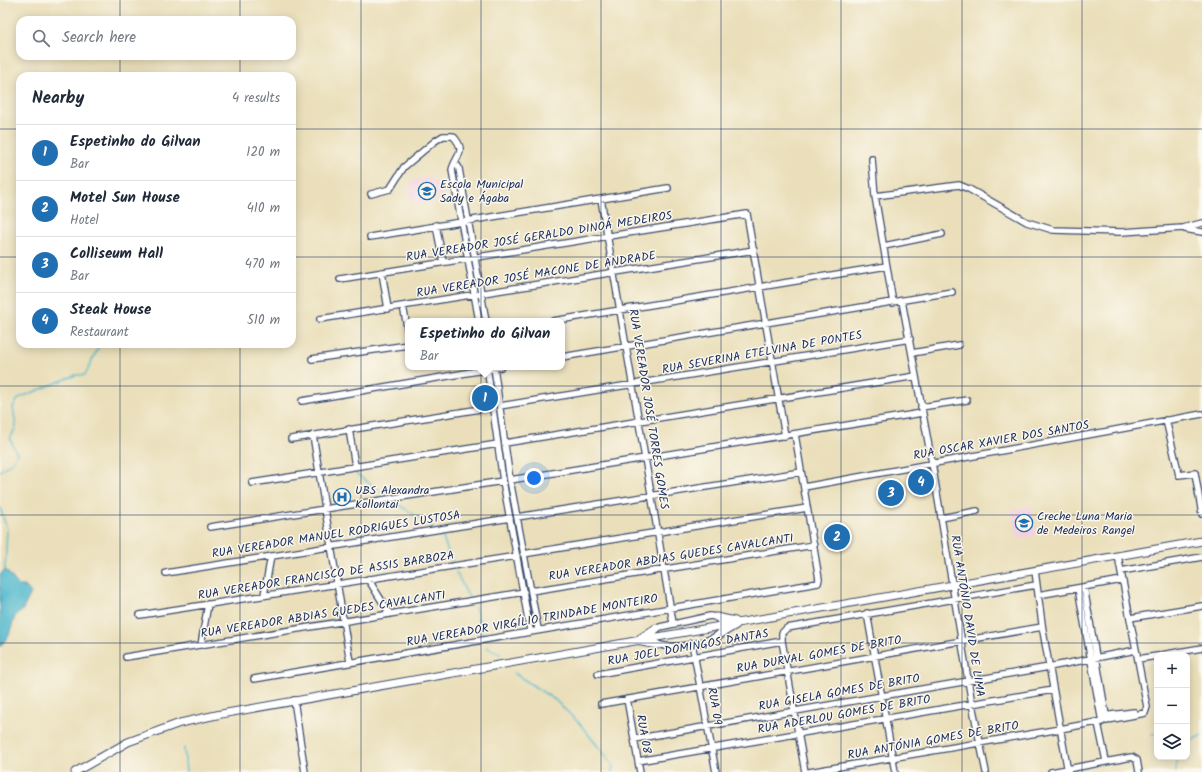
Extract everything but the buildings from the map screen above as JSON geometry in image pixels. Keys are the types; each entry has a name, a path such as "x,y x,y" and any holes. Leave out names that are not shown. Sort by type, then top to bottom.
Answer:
{"main road":[{"path":"75,772 118,746 152,732 221,714 536,657 637,641 1202,541"},
{"path":"716,617 740,622"},
{"path":"719,635 740,622"},
{"path":"637,641 656,628"},
{"path":"637,641 658,646"}],"street":[{"path":"371,194 390,189 404,167 443,136 453,136 460,145 455,165 452,170 478,318"},
{"path":"872,159 875,196 893,302"},
{"path":"455,165 458,166 459,169 485,318"},
{"path":"875,196 959,185 969,189 1027,222 1053,230 1111,232 1183,228 1202,223"},
{"path":"370,236 668,188"},
{"name":"RUA VEREADOR JOSÉ TORRES GOMES","path":"601,199 673,623"},
{"name":"RUA VEREADOR JOSÉ GERALDO DINOÁ MEDEIROS","path":"340,279 741,214 748,215 754,250"},
{"path":"436,226 443,262"},
{"path":"1183,228 1202,232"},
{"path":"884,246 942,234"},
{"path":"754,250 786,436"},
{"name":"RUA VEREADOR JOSÉ MACONE DE ANDRADE","path":"320,319 474,296 754,250"},
{"path":"565,319 887,266"},
{"path":"382,272 388,309"},
{"path":"565,357 952,292"},
{"name":"RUA ANTÓNIO DAVID DE LIMA","path":"902,301 932,463 972,704 986,772"},
{"path":"403,306 405,318"},
{"name":"RUA SEVERINA ETELVINA DE PONTES","path":"500,406 910,338"},
{"path":"312,359 405,345"},
{"path":"912,353 959,345"},
{"path":"302,401 478,370"},
{"path":"487,370 503,481 530,630"},
{"path":"494,370 510,480 538,629"},
{"path":"504,443 916,376"},
{"path":"510,480 786,436 967,400"},
{"path":"291,439 493,407"},
{"name":"RUA OSCAR XAVIER DOS SANTOS","path":"804,487 1202,414"},
{"path":"1166,420 1179,475 1195,473 1202,514"},
{"path":"349,429 355,466"},
{"path":"795,434 814,545"},
{"path":"314,435 350,662"},
{"path":"252,483 498,444"},
{"path":"517,517 801,472"},
{"path":"210,527 503,481"},
{"path":"523,554 807,508"},
{"path":"941,518 977,511"},
{"name":"RUA VEREADOR MANUEL RODRIGUES LUSTOSA","path":"166,573 510,518"},
{"name":"RUA VEREADOR ABDIAS GUEDES CAVALCANTI","path":"531,591 664,571 814,545"},
{"name":"RUA VEREADOR VIRGÍLIO TRINDADE MONTEIRO","path":"254,679 530,630 815,584 819,578 814,545"},
{"path":"264,595 271,556"},
{"name":"RUA VEREADOR FRANCISCO DE ASSIS BARBOZA","path":"140,616 516,556"},
{"path":"1118,556 1138,659 1154,656"},
{"path":"1121,571 1202,556"},
{"path":"1035,571 1042,626 1068,770"},
{"path":"368,579 390,614"},
{"path":"1038,596 1122,580"},
{"path":"805,772 782,641 782,633 787,628 1036,585"},
{"path":"1081,587 1094,658 1103,720 1106,761"},
{"name":"RUA VEREADOR ABDIAS GUEDES CAVALCANTI","path":"126,657 524,592"},
{"path":"201,645 208,604"},
{"path":"1130,618 1202,606"},
{"path":"867,613 884,718 895,772"},
{"path":"706,617 716,617 722,625 719,635 692,643 666,647 658,646 654,638 656,628 673,623 706,617"},
{"name":"RUA DURVAL GOMES DE BRITO","path":"601,704 1042,626"},
{"name":"RUA JOEL DOMINGOS DANTAS","path":"598,674 782,641"},
{"name":"RUA 09","path":"692,643 716,772"},
{"path":"1179,652 1202,648"},
{"name":"RUA GISELA GOMES DE BRITO","path":"634,739 1049,667 1136,650"},
{"name":"RUA ANTÓNIA GOMES DE BRITO","path":"809,772 1144,713 1147,711 1147,707 1138,659"},
{"name":"RUA ADERLOU GOMES DE BRITO","path":"638,761 712,747 1053,690"},
{"name":"RUA 08","path":"627,699 640,772"},
{"path":"294,700 305,772"},
{"path":"1051,772 1132,757 1137,760 1139,772"}],"shaded area":[{"name":"Escola Municipal Sady e Ágaba","path":"431,177 433,183 443,182 445,195 435,197 436,201 415,205 414,201 411,201 408,187 411,186 410,181"},
{"name":"Creche Luna Maria de Medeiros Rangel","path":"1031,506 1037,535 1017,539 1011,510"}],"water":[{"path":"5,569 19,586 25,586 31,593 22,611 15,616 9,635 0,647 0,575"}],"waterway":[{"path":"0,471 13,461 17,454 10,439 16,427 13,407 19,398 76,375 85,375 98,348"},
{"path":"355,473 386,495"},
{"path":"398,504 434,528"},
{"path":"0,508 7,529 5,569"},
{"path":"442,536 452,562"},
{"path":"456,572 469,598"},
{"path":"475,607 483,635"},
{"path":"487,647 500,654"},
{"path":"514,673 555,700 579,723 613,765 612,772"},
{"path":"1190,741 1202,735"},
{"path":"184,748 186,772"},
{"path":"1176,772 1177,760"}],"place":[{"name":"Escola Municipal Sady e Ágaba","path":"427,191"},
{"name":"Espetinho do Gilvan","path":"485,398"},
{"name":"Steak House","path":"921,482"},
{"name":"Colliseum Hall","path":"891,493"},
{"name":"UBS Alexandra Kollontai","path":"342,497"},
{"name":"Creche Luna Maria de Medeiros Rangel","path":"1024,523"},
{"name":"Motel Sun House","path":"837,537"}]}
